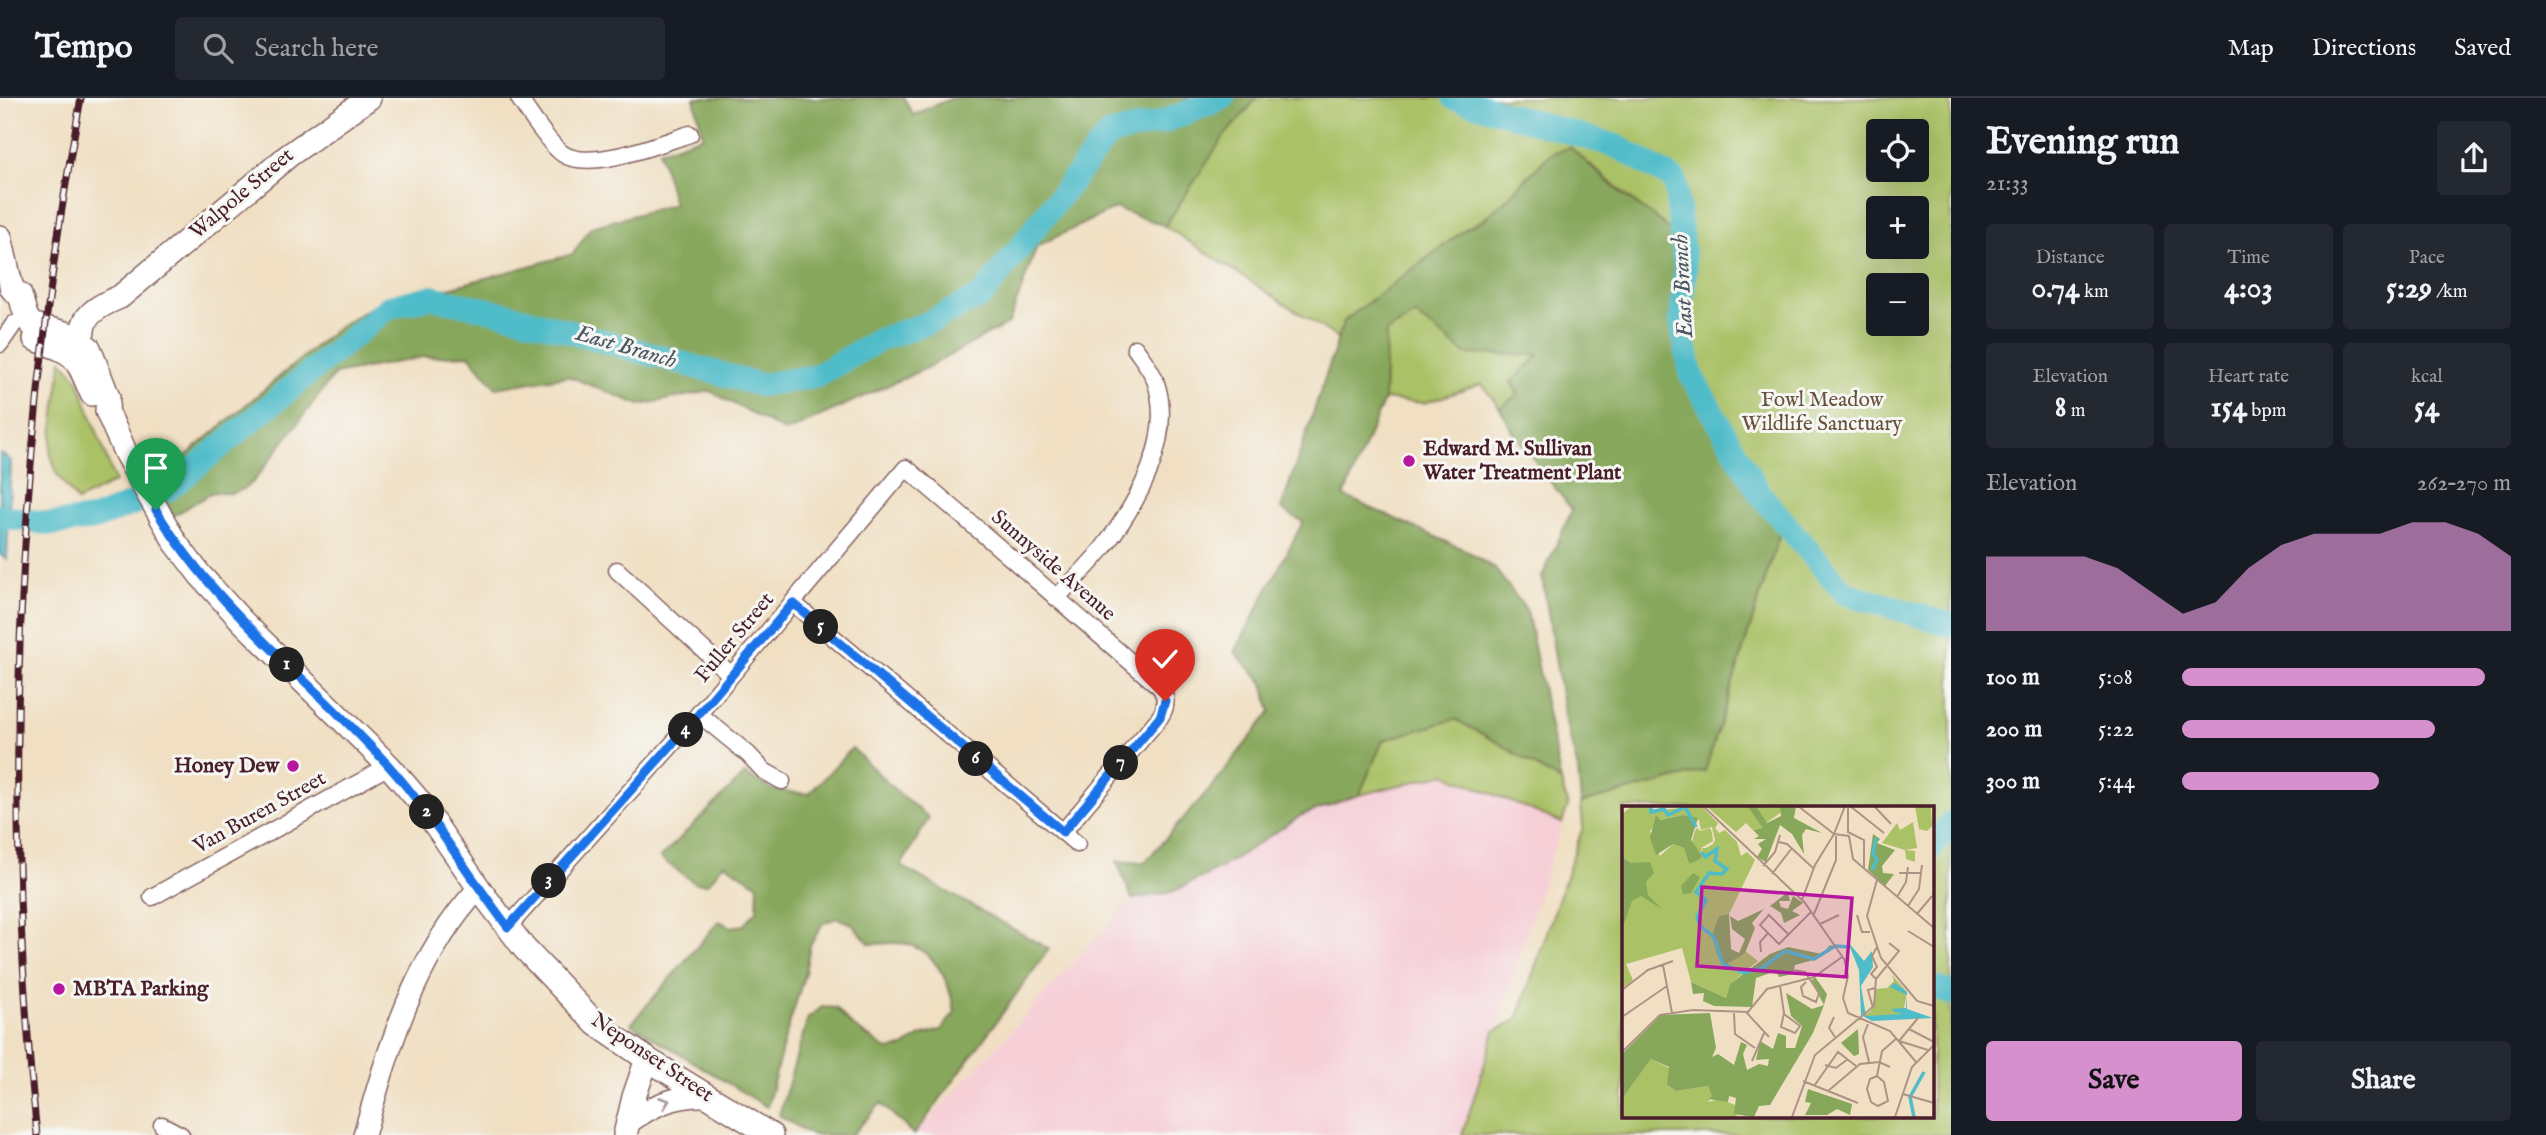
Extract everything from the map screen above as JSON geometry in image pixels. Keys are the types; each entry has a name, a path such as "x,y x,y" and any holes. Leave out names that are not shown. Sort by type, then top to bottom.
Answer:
{"main road":[{"name":"Walpole Street","path":"76,340 87,317 106,302 120,297 288,156 369,98"},
{"path":"0,237 12,289 9,298 15,324 25,334 76,340"},
{"path":"12,289 20,295 26,317 31,324 76,340"},
{"name":"Neponset Street","path":"76,340 89,348 92,354 108,397 107,411 137,477 175,542 231,608 389,766 419,801 508,927 560,988 596,1024 647,1059 771,1135"},
{"path":"626,1129 647,1059"}],"street":[{"path":"519,98 563,154 583,160 608,158 690,134"},
{"path":"0,344 15,324"},
{"path":"1056,598 1102,549 1122,521 1151,469 1160,406 1155,379 1135,348"},
{"name":"Sunnyside Avenue","path":"906,468 1014,558 1056,598 1160,687 1165,701 1160,717 1063,832"},
{"name":"Fuller Street","path":"508,927 699,714 906,468"},
{"path":"617,570 731,675"},
{"path":"793,603 1077,844"},
{"path":"699,714 748,754 764,771 782,781"},
{"name":"Van Buren Street","path":"152,897 389,766"},
{"path":"364,1135 402,1011 438,940 479,888"},
{"path":"626,1129 663,1101 691,1095 707,1096"},
{"path":"162,1125 181,1135"}],"shaded area":[{"path":"1445,774 1562,823 1462,1135 915,1135 1132,899 1172,892 1219,869 1302,815 1359,795"}],"green space":[{"path":"694,98 904,98 913,115 952,98 1257,98 1224,136 1165,226 1115,208 1037,246 1009,323 928,367 786,432 710,391 640,405 568,376 496,388 469,355 423,357 335,374 253,482 234,493 213,492 173,516 155,482 336,329 388,297 449,288 573,254 591,227 674,204 659,151 703,136"},
{"name":"Fowl Meadow Wildlife Sanctuary","path":"1257,98 1951,98 1951,1135 1462,1135 1495,1031 1517,1020 1583,827 1581,803 1705,771 1782,526 1745,484 1723,447 1717,415 1684,368 1672,333 1681,243 1590,164 1528,175 1507,199 1483,220 1467,228 1344,321 1338,338 1165,226 1224,136"},
{"path":"1570,147 1617,190 1661,222 1681,243 1672,333 1684,367 1717,415 1723,447 1745,484 1782,525 1705,771 1581,803 1578,770 1565,719 1542,577 1572,510 1515,435 1500,408 1518,394 1511,382 1540,355 1466,354 1416,315 1386,332 1384,399 1344,496 1467,551 1495,569 1527,611 1561,782 1455,719 1383,740 1359,795 1302,815 1219,869 1172,892 1132,899 1117,861 1144,863 1213,785 1271,711 1263,683 1235,652 1303,522 1281,509 1344,321 1467,228 1483,220 1550,154"},
{"path":"1417,314 1466,354 1541,354 1511,382 1518,394 1500,408 1482,384 1424,403 1384,399 1386,332"},
{"path":"62,360 78,379 115,482 77,501 57,474 50,452"},
{"path":"1455,719 1561,782 1568,806 1562,823 1445,774 1359,795 1383,740"},
{"path":"852,748 895,790 929,818 901,866 1049,949 914,1135 881,1103 852,1135 811,1135 779,1115 808,1018 822,1007 836,1008 851,1025 888,1050 903,1047 921,1036 941,1030 955,1012 950,992 936,963 910,945 870,944 852,924 837,918 823,923 810,945 805,973 767,1107 631,1024 719,921 731,927 744,925 757,910 758,885 724,863 708,884 695,883 660,858 745,774 773,790 809,794"}],"water":[{"path":"0,453 11,461 7,559 0,555"}],"waterway":[{"name":"East Branch","path":"0,516 51,524 94,519 169,489 389,307 431,297 511,315 760,385 816,376 879,340 927,323 982,296 1108,135 1163,122 1223,98"},
{"name":"East Branch","path":"1454,98 1616,146 1675,180 1685,268 1681,322 1691,375 1760,494 1845,593 1951,625"},
{"name":"East Branch","path":"1934,845 1951,823"},
{"name":"East Branch","path":"1934,988 1951,993"}],"railway":[{"path":"37,1135 19,875 21,615 29,485 42,356 59,227 81,98"}],"place":[{"name":"Edward M. Sullivan Water Treatment Plant","path":"1409,461"},
{"name":"Honey Dew","path":"293,766"},
{"name":"MBTA Parking","path":"59,989"}],"route":[{"path":"156,510 175,542 200,575 258,637 374,750 419,801 508,927 685,730 793,603 1063,832 1160,717 1165,701"}]}
